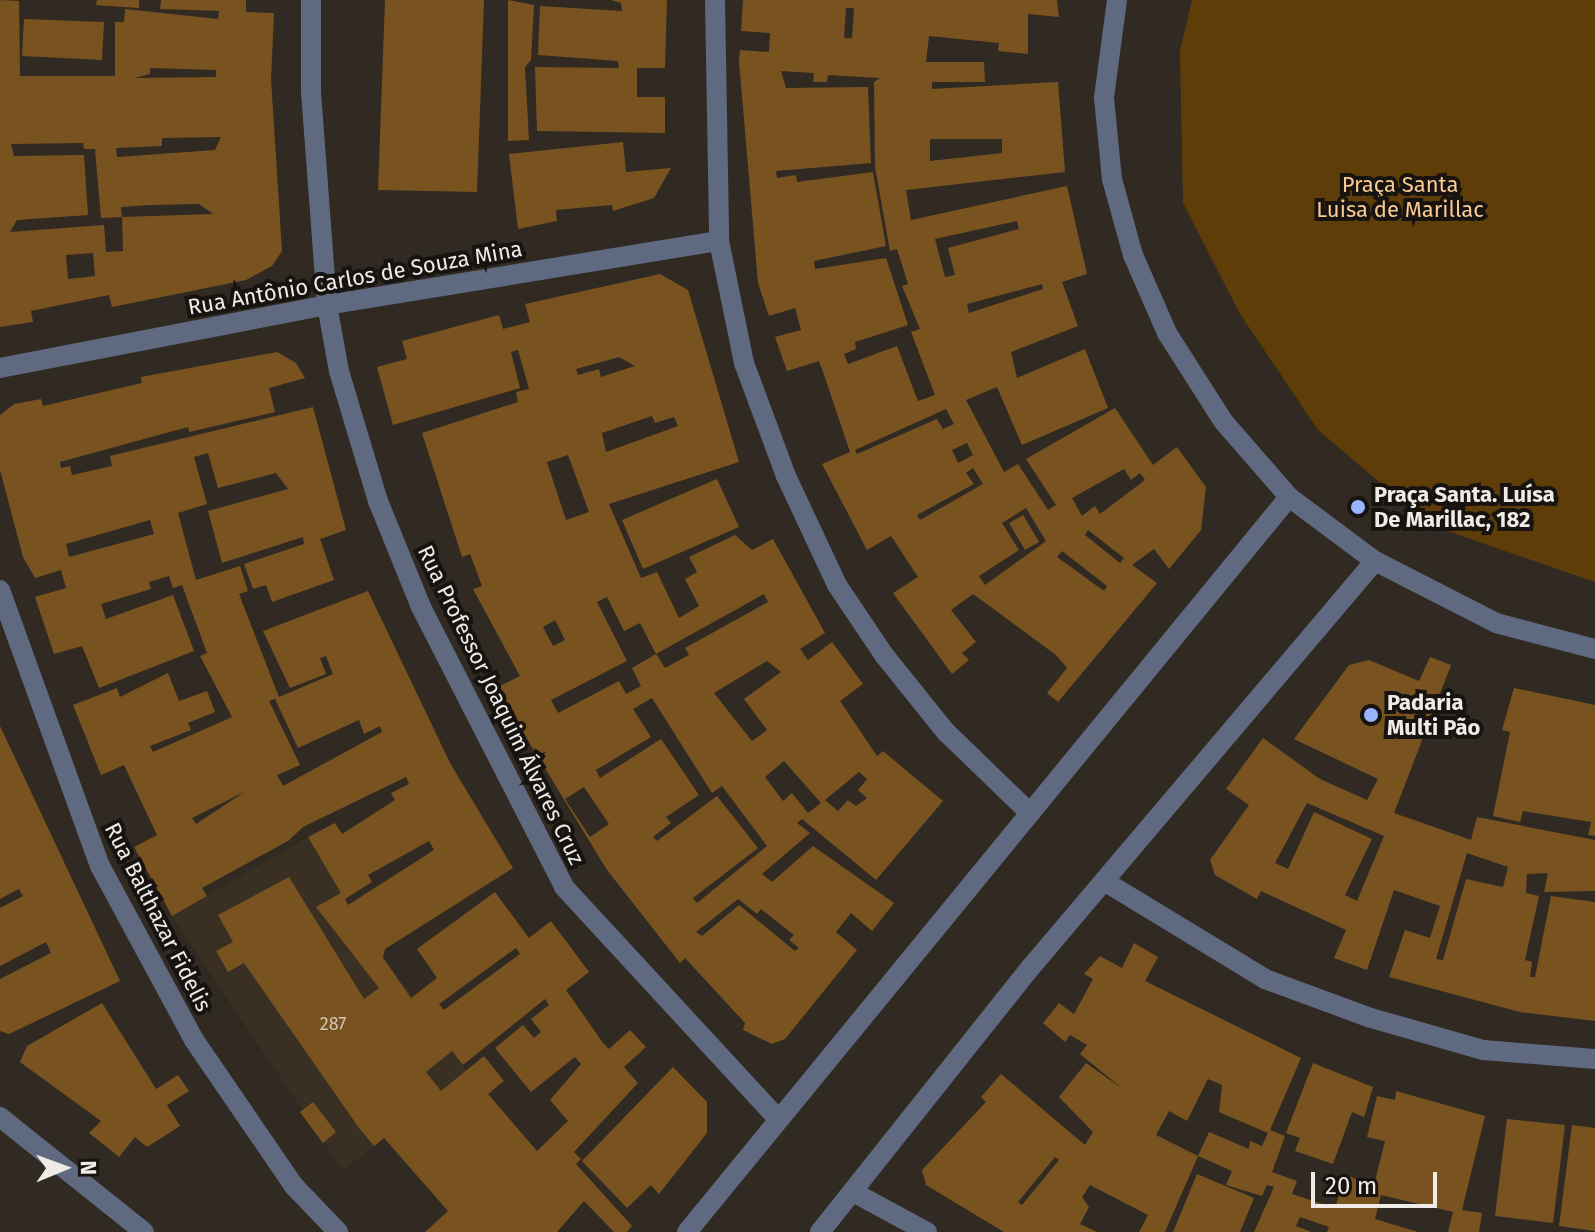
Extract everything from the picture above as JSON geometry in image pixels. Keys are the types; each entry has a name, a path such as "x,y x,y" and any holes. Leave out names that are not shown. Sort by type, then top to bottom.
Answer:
{"street":[{"name":"Rua Professor Joaquim Álvares Cruz","path":"311,0 311,92 327,305 339,371 378,501 421,607 564,887 778,1119"},
{"path":"715,0 719,241 744,363 786,476 837,585 946,732 1030,813"},
{"path":"1117,0 1104,98 1112,179 1133,255 1167,333 1223,421 1289,497 1375,561 1496,623 1595,649"},
{"name":"Rua Antônio Carlos de Souza Mina","path":"0,368 327,305 719,241"},
{"path":"687,1232 1289,497"},
{"path":"820,1232 1104,881 1375,561"},
{"name":"Rua Balthazar Fidelis","path":"0,590 100,866 194,1040 294,1186 338,1232"},
{"path":"1104,881 1265,979 1371,1018 1483,1050 1595,1059"},
{"path":"0,1117 144,1232"},
{"path":"853,1192 927,1232"}],"shaded area":[{"path":"308,837 364,930 467,1071 343,1171 172,916"}],"green space":[{"name":"Praça Santa Luisa de Marillac","path":"1192,0 1595,0 1595,582 1430,525 1318,430 1240,314 1183,203 1180,51"}],"building":[{"path":"0,0 19,1 20,76 115,76 115,22 124,22 125,9 218,19 219,11 160,9 161,0 246,0 246,12 274,13 271,79 282,251 272,266 246,280 112,307 109,295 31,311 33,322 0,327","holes":["150,68 216,70 216,77 134,78 150,74","221,137 215,150 117,157 116,148 162,146 162,138","83,143 84,149 95,149 101,218 122,217 123,251 106,252 104,225 10,232 17,220 88,215 84,155 14,156 11,144","199,204 213,214 122,217 121,207","93,253 95,276 68,279 66,255"]},
{"path":"97,0 139,0 139,8 96,5"},
{"path":"385,0 484,0 477,192 378,190"},
{"path":"508,0 534,5 531,60 525,67 529,140 508,141"},
{"path":"611,0 667,0 665,68 637,68 637,97 665,97 665,133 537,131 535,67 619,68 618,61 538,55 540,6 622,11 621,3"},
{"path":"743,0 1057,0 1059,17 1028,14 1028,54 998,51 999,43 929,36 926,62 984,62 985,82 932,82 932,89 1058,82 1065,172 906,190 911,220 1067,186 1087,274 1062,282 1078,326 1011,352 1017,378 1085,349 1108,408 1022,445 997,387 966,400 1004,472 1018,464 1048,510 1056,505 1026,459 1115,408 1153,465 1177,447 1206,487 1201,530 1169,569 1154,549 1132,565 1157,583 1058,702 1047,693 1067,668 1056,655 973,594 951,610 976,642 962,653 969,660 952,674 893,593 918,577 891,536 867,550 822,464 850,452 819,361 787,371 775,337 801,330 795,308 769,316 758,283 739,61 740,50 769,52 770,33 741,31","holes":["846,8 854,8 852,38 844,38","781,71 814,73 813,82 827,82 828,75 880,78 874,82 875,167 890,251 897,249 908,284 902,286 920,329 911,332 935,395 918,401 897,346 848,364 844,354 856,349 855,342 908,325 886,258 815,269 814,261 886,246 873,172 797,182 796,175 777,178 776,171 871,163 868,87 786,88","930,139 1002,139 1002,153 930,161","1017,221 1019,229 948,248 955,275 945,277 935,239","1042,284 1043,289 969,313 967,304","946,409 954,424 943,429 937,419 857,454 855,450","967,443 973,455 958,463 952,450","973,468 983,484 920,520 917,515 974,484 966,473","1124,469 1131,480 1140,473 1145,480 1100,514 1095,506 1082,516 1072,498","1026,508 1046,541 985,585 979,576 1019,550 1002,523","1088,530 1124,558 1120,563 1085,535","1062,551 1107,586 1104,591 1057,557"]},
{"path":"24,19 104,22 102,60 22,56"},
{"path":"623,142 626,172 671,168 654,198 613,211 612,205 556,210 557,221 518,229 509,154"},
{"path":"660,274 688,290 739,462 609,504 641,578 657,572 679,618 699,606 685,579 697,572 689,557 735,535 752,550 773,539 825,633 800,649 808,660 832,642 863,684 840,701 877,756 883,751 943,801 876,880 802,819 797,823 810,833 762,874 772,882 813,846 894,903 872,931 851,913 836,932 857,950 785,1039 772,1044 743,1030 745,1023 685,958 680,963 607,870 496,688 520,676 473,589 482,586 470,554 462,557 422,433 518,402 516,392 529,389 518,350 511,352 520,388 393,425 377,367 407,359 402,341 499,315 503,329 530,322 525,304","holes":["619,357 635,366 601,377 599,369 578,375 576,369","652,416 655,423 674,417 678,426 606,452 602,433","568,455 589,512 566,520 547,462","764,594 768,602 685,648 689,655 665,668 656,654","607,597 624,631 640,623 656,654 632,668 641,686 626,694 619,681 558,713 551,700 627,661 597,602","555,620 565,640 553,646 543,627","767,661 781,672 744,699 767,730 752,741 714,693","652,698 712,793 722,786 767,846 697,903 693,898 758,848 717,796 657,841 653,837 671,823 666,817 699,795 661,739 600,778 596,770 651,737 633,709","784,761 821,803 808,813 792,793 783,801 765,777","859,772 867,779 858,790 867,798 856,806 848,800 838,811 825,800","584,787 609,824 590,837 565,799","738,899 757,914 761,909 794,935 789,940 799,948 795,951 739,905 702,936 696,932"]},
{"path":"277,352 296,363 305,378 269,388 275,412 189,432 188,427 60,462 61,468 70,466 72,475 112,466 110,456 313,407 346,530 320,539 334,580 272,602 266,585 253,589 244,564 304,544 303,537 222,563 208,511 288,489 276,473 218,488 208,453 194,457 207,504 178,513 196,580 240,566 248,591 239,594 279,697 333,674 326,656 320,658 326,674 290,688 263,631 368,591 450,763 513,868 385,949 383,958 411,998 437,978 417,949 495,892 529,938 551,921 589,972 566,990 603,1043 609,1049 630,1030 646,1047 624,1067 638,1083 574,1152 581,1159 576,1164 632,1226 627,1232 614,1232 584,1201 557,1232 425,1232 448,1211 384,1138 374,1146 359,1128 244,963 228,972 216,951 233,942 218,915 289,877 364,999 379,988 316,907 341,893 308,837 335,823 342,834 395,800 391,793 409,784 406,777 303,827 288,841 202,888 207,896 172,916 134,847 157,835 124,765 101,775 73,705 117,688 120,697 168,673 179,701 207,691 215,712 188,723 191,730 150,746 153,752 232,717 200,656 207,653 182,585 173,588 169,576 149,582 151,589 101,604 106,619 173,595 194,651 99,688 82,646 54,654 35,597 66,588 61,570 35,578 23,557 0,470 0,415 14,404 41,399 43,406 142,383 141,377","holes":["150,520 154,534 69,557 66,544","275,699 298,748 359,720 364,734 380,726 382,732 283,786 277,775 300,765 269,701","246,791 196,824 192,818","429,841 434,850 348,905 345,899 372,882 368,875","516,948 520,954 444,1010 439,1004","545,999 549,1005 531,1019 541,1032 534,1038 523,1025 495,1048 531,1092 575,1057 581,1064 550,1100 568,1121 537,1151 488,1094 504,1081 484,1056 441,1091 426,1072 452,1051 463,1065"]},
{"path":"717,479 739,527 643,569 622,520"},
{"path":"1023,515 1039,542 1025,550 1009,523"},
{"path":"1430,657 1451,665 1394,813 1471,840 1477,817 1595,840 1595,891 1544,892 1548,873 1527,874 1526,893 1539,896 1525,960 1532,962 1530,977 1535,977 1551,896 1595,902 1595,1021 1520,1012 1389,977 1405,930 1430,938 1440,906 1394,890 1367,970 1334,958 1346,930 1261,891 1257,899 1215,875 1210,860 1249,805 1226,789 1263,738 1320,779 1367,800 1378,779 1294,739 1349,665 1369,660 1419,681","holes":["1307,803 1384,836 1357,901 1345,895 1372,839 1314,812 1288,869 1275,863","1467,853 1508,867 1503,887 1466,879 1443,960 1436,959"]},
{"path":"1514,688 1595,705 1595,836 1588,835 1591,822 1523,811 1520,822 1493,816 1510,732 1502,730"},
{"path":"0,726 120,981 9,1034 0,1031 0,979 51,953 46,942 0,966 0,908 23,896 19,889 0,899"},
{"path":"1134,943 1158,957 1145,981 1301,1058 1270,1130 1285,1136 1272,1172 1297,1181 1292,1194 1335,1208 1345,1175 1371,1184 1372,1193 1385,1141 1367,1137 1377,1096 1395,1100 1396,1091 1485,1116 1462,1210 1482,1213 1479,1232 1448,1232 1453,1212 1381,1195 1375,1219 1418,1232 1327,1232 1329,1227 1300,1217 1296,1226 1311,1232 1254,1232 1274,1187 1267,1185 1262,1196 1226,1185 1232,1171 1198,1156 1165,1232 1139,1232 1148,1215 1090,1185 1082,1197 1089,1207 1080,1224 1097,1232 1004,1232 926,1185 922,1170 986,1102 981,1097 1001,1074 1085,1145 1093,1132 1059,1097 1086,1063 1123,1089 1080,1054 1087,1045 1070,1035 1065,1042 1043,1023 1059,1003 1074,1014 1093,979 1084,974 1100,956 1122,968","holes":["1208,1079 1222,1085 1219,1112 1268,1133 1262,1146 1250,1141 1249,1149 1209,1132 1198,1156 1156,1135 1169,1111 1187,1121","1055,1157 1059,1160 1022,1205 1018,1202"]},
{"path":"102,1003 156,1089 178,1075 189,1091 167,1105 180,1126 147,1147 135,1137 119,1157 89,1133 101,1121 20,1062 27,1046"},
{"path":"1313,1063 1373,1087 1364,1117 1352,1112 1333,1164 1295,1151 1300,1138 1286,1133"},
{"path":"673,1067 707,1102 707,1133 659,1194 651,1185 627,1208 582,1161"},
{"path":"313,1102 336,1132 323,1143 300,1112"},
{"path":"1507,1119 1565,1125 1553,1223 1495,1216"},
{"path":"1572,1125 1595,1128 1595,1231 1559,1226"},
{"path":"1197,1174 1254,1198 1240,1232 1173,1232"}],"place":[{"name":"Praça Santa. Luísa De Marillac, 182","path":"1358,507"},
{"name":"Padaria Multi Pão","path":"1371,715"}]}
